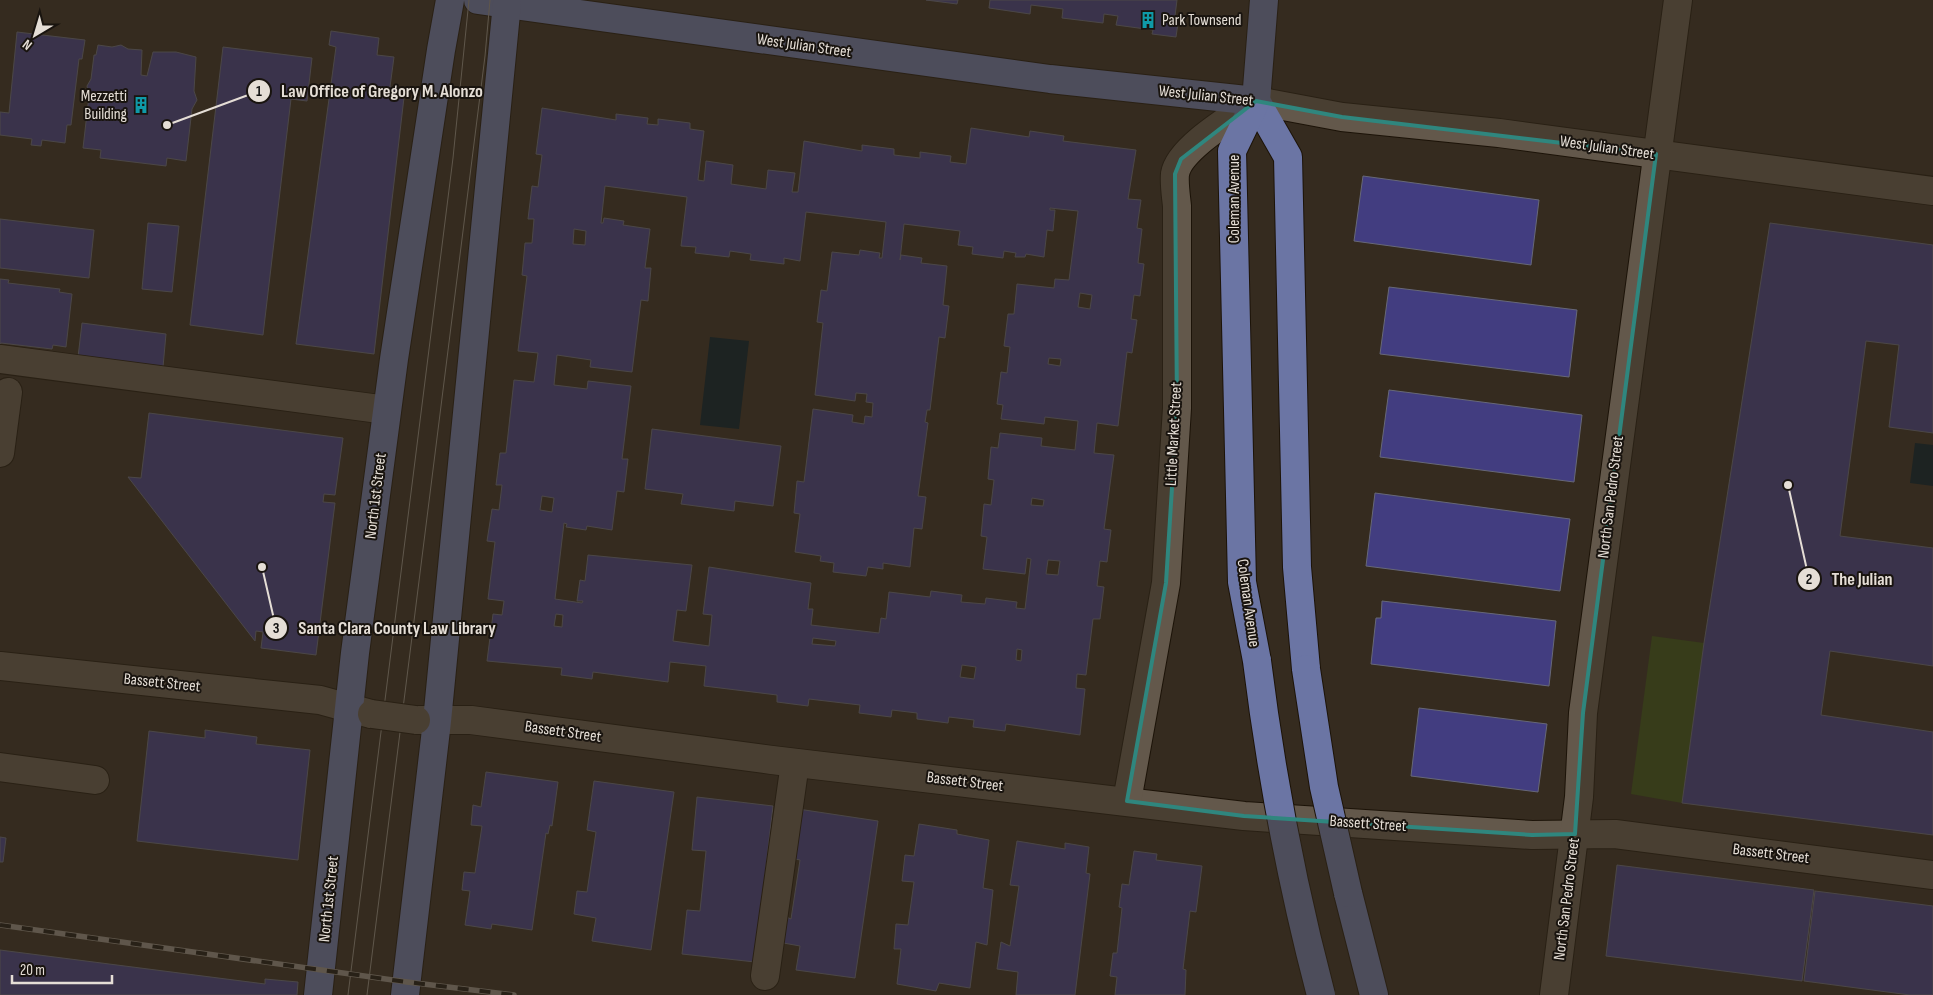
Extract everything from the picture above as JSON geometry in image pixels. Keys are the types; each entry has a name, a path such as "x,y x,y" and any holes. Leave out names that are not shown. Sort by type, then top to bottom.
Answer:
{"main road":[{"name":"North 1st Street","path":"318,995 361,712 387,410 439,60 450,0"},
{"name":"West Julian Street","path":"478,0 507,2 1050,79 1256,101"},
{"path":"1264,0 1256,101 1288,158 1297,567 1306,669 1324,787 1374,995"},
{"path":"405,995 427,720 507,2"},
{"name":"Coleman Avenue","path":"1256,101 1232,151 1242,582 1257,661 1272,779 1304,932 1321,995"}],"street":[{"name":"North San Pedro Street","path":"1554,995 1580,797 1583,713 1678,0"},
{"name":"West Julian Street","path":"1256,101 1342,117 1500,133 1933,191"},
{"name":"Little Market Street","path":"1127,801 1166,583 1177,408 1177,206 1175,174 1181,159 1194,146 1256,101"},
{"path":"0,359 387,410"},
{"path":"0,453 8,392"},
{"name":"Bassett Street","path":"0,666 320,700 361,712 427,720 471,720 794,762 1244,816 1532,835 1615,834 1933,875"},
{"path":"765,976 794,762"},
{"path":"0,767 95,780"}],"highlighted area":[{"path":"1256,101 1342,117 1656,154 1583,713 1575,834 1532,835 1244,816 1127,801 1166,583 1177,408 1175,174 1181,159"}],"green space":[{"path":"1652,636 1704,643 1682,803 1631,794"}],"water":[{"path":"710,337 749,341 739,429 700,425"},
{"path":"1915,443 1933,445 1933,486 1910,483"}],"building":[{"path":"926,0 958,0 957,4"},
{"name":"Park Townsend","path":"990,0 1177,0 1175,16 1179,16 1176,37 1152,34 1153,30 1116,25 1118,16 1104,14 1103,23 1062,18 1063,9 1031,5 1030,14 989,8"},
{"path":"331,31 379,38 377,55 394,57 390,87 405,89 374,354 296,344 336,47 329,45"},
{"path":"17,32 85,40 82,59 79,59 71,125 67,125 65,143 42,140 41,146 31,145 32,139 0,135 0,112 9,113"},
{"name":"Mezzetti Building","path":"98,45 112,47 121,45 128,49 142,50 141,75 147,76 153,52 176,52 196,57 194,91 197,100 192,109 186,161 167,158 166,166 100,158 101,150 83,148 89,96 87,86 91,79 94,55 96,55"},
{"path":"223,47 312,58 307,101 291,99 263,335 190,325"},
{"path":"542,108 616,120 616,114 648,118 647,124 658,125 658,119 690,123 690,129 704,131 698,180 704,181 706,161 733,165 731,184 766,189 768,170 795,173 792,192 798,192 804,141 862,151 862,145 894,149 894,155 920,158 920,152 951,156 950,162 966,164 971,128 1029,137 1030,131 1064,136 1063,141 1136,150 1128,199 1141,200 1137,228 1142,229 1138,263 1144,264 1140,296 1134,295 1131,319 1137,320 1132,353 1127,352 1118,426 1097,423 1094,453 1114,455 1104,529 1111,530 1107,562 1100,561 1097,586 1104,587 1100,619 1093,619 1086,675 1077,674 1076,688 1085,689 1080,735 1006,724 1005,731 973,727 974,720 949,717 948,723 917,719 917,713 892,710 891,717 859,713 860,705 809,699 808,706 777,702 777,695 704,686 706,666 670,662 668,682 593,672 592,679 561,675 562,668 487,661 493,614 502,615 504,601 488,599 495,542 487,541 492,509 499,510 502,485 496,485 500,453 506,453 514,380 534,382 538,353 518,351 527,276 522,275 525,243 532,243 534,219 528,219 532,186 538,187 542,155 536,154","holes":["605,186 687,197 681,246 696,247 695,253 729,257 730,251 751,254 750,260 784,264 784,258 800,261 806,212 886,222 882,258 879,258 880,253 860,250 859,255 832,252 827,291 821,290 817,322 823,323 815,395 855,401 856,393 867,394 866,402 873,403 872,417 865,416 864,424 852,422 853,415 813,409 804,482 797,481 794,513 800,514 795,552 821,556 820,561 834,563 833,572 866,576 868,567 883,569 883,563 910,567 914,528 922,529 926,497 918,496 928,423 925,422 927,410 930,410 939,337 945,338 949,306 943,305 947,266 921,263 922,258 901,255 900,260 904,224 960,231 958,245 973,247 972,254 1003,258 1004,251 1016,253 1015,257 1025,257 1026,254 1044,257 1047,230 1053,231 1055,210 1050,210 1050,208 1078,211 1069,280 1055,279 1054,288 1017,284 1014,314 1008,314 1004,346 1010,347 1007,373 1001,372 997,404 1003,405 1001,419 1044,424 1045,417 1078,421 1075,450 1041,446 1042,438 1000,433 998,448 991,447 988,479 994,480 991,505 984,504 981,536 987,537 983,569 1025,574 1027,558 1031,559 1025,609 1016,608 1017,602 986,598 985,604 961,602 962,595 931,591 930,597 889,592 886,619 881,618 879,633 811,625 813,609 808,609 811,583 709,567 703,614 712,615 709,646 673,641 677,610 686,611 692,565 588,555 585,581 580,580 577,601 583,601 582,603 555,599 564,523 567,524 566,527 586,530 587,526 612,530 617,491 624,492 628,459 622,459 631,386 588,381 587,389 554,385 557,355 591,360 590,367 632,372 641,300 648,301 651,268 645,268 650,229 623,225 624,221 604,218 603,223 601,223","574,229 586,231 585,245 573,244","1080,293 1092,295 1090,309 1078,307","1049,358 1061,359 1060,366 1048,364","542,496 554,498 552,512 540,510","1032,498 1044,500 1043,506 1031,505","1048,560 1060,561 1058,575 1046,574","556,614 563,615 562,627 554,626","813,638 836,641 835,646 812,644","1017,649 1022,650 1021,661 1016,660","962,665 976,667 974,679 960,677"]},
{"path":"1363,176 1539,200 1531,265 1354,241"},
{"path":"0,219 94,230 89,278 0,268"},
{"path":"148,223 179,226 172,292 142,289"},
{"path":"1770,223 1933,245 1933,433 1889,427 1899,345 1866,341 1840,536 1933,548 1933,666 1830,651 1821,715 1933,732 1933,835 1682,803 1704,643"},
{"path":"0,279 9,280 8,283 60,289 59,292 72,294 66,347 53,345 52,349 1,343 0,345"},
{"path":"1389,287 1577,310 1569,377 1380,354"},
{"path":"82,323 166,334 163,367 78,357"},
{"path":"1389,390 1582,415 1574,482 1380,457"},
{"path":"149,413 343,438 335,495 324,494 323,502 335,503 316,655 261,648 263,632 256,631 255,641 128,477 141,478"},
{"path":"652,429 781,446 773,506 735,501 734,511 681,504 683,494 645,489"},
{"path":"1375,493 1570,519 1560,591 1366,566"},
{"path":"1382,601 1556,621 1549,686 1371,664 1376,618 1381,618"},
{"path":"1419,708 1547,724 1538,792 1411,776"},
{"path":"205,730 257,737 256,744 310,750 298,860 137,841 149,731 205,738"},
{"path":"486,772 558,782 552,826 550,825 548,834 546,833 532,930 492,924 491,929 465,925 470,891 462,890 464,872 475,873 482,826 471,825 473,805 481,807"},
{"path":"594,781 674,792 651,950 592,941 596,918 574,914 577,891 587,892 596,832 587,830"},
{"path":"697,797 773,806 755,962 682,954 687,910 700,911 706,851 692,850"},
{"path":"798,809 878,821 855,978 796,970 800,946 778,942 782,915 791,919 800,860 791,858"},
{"path":"919,824 957,830 957,834 989,840 983,888 993,890 987,945 976,942 970,988 939,983 936,991 897,984 901,949 894,949 896,924 908,925 914,882 902,881 905,855 914,856"},
{"path":"0,837 6,838 3,862 0,862"},
{"path":"1017,841 1065,849 1065,843 1089,847 1086,873 1090,874 1075,995 1016,995 1018,972 997,969 1001,942 1010,946 1019,886 1010,885"},
{"path":"1134,851 1157,854 1156,860 1202,866 1196,912 1190,911 1183,969 1186,970 1185,995 1115,995 1117,977 1110,976 1113,953 1117,953 1122,908 1119,907 1122,884 1129,885"},
{"path":"1617,865 1814,890 1802,981 1606,956"},
{"path":"1815,891 1933,906 1933,995 1910,995 1804,981"},
{"path":"0,950 265,984 265,979 298,982 297,995 0,995"}],"tram line":[{"path":"348,995 453,158 469,0"},
{"path":"367,995 485,56 490,0"}],"railway":[{"path":"0,925 407,982 514,995"}],"place":[{"name":"Park Townsend","path":"1148,20"},
{"name":"Mezzetti Building","path":"141,105"},
{"name":"Law Office of Gregory M. Alonzo","path":"167,125"},
{"name":"The Julian","path":"1788,485"},
{"name":"Santa Clara County Law Library","path":"262,567"}]}
